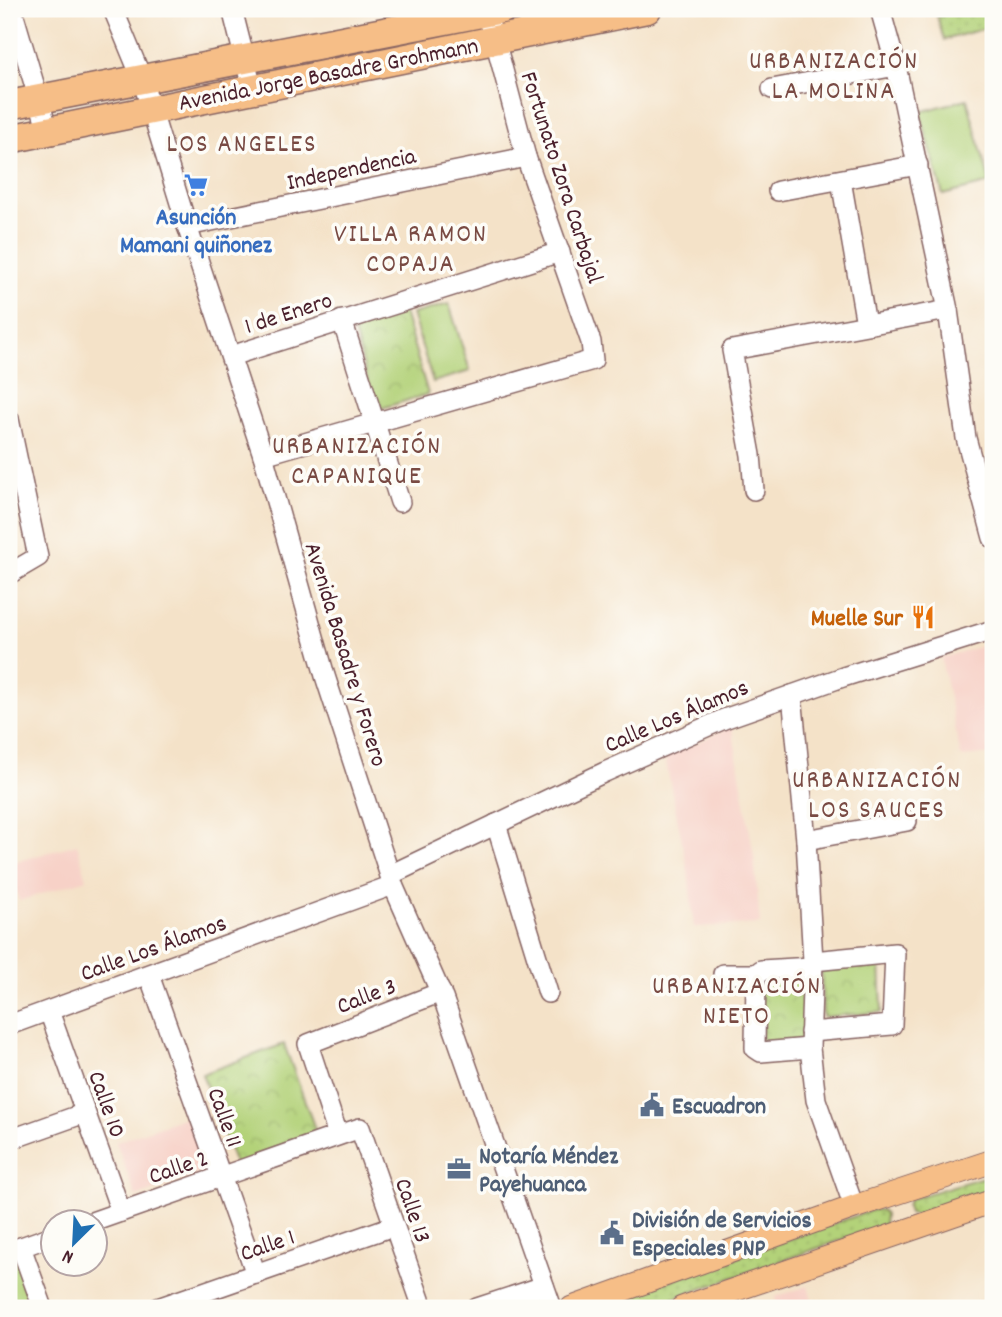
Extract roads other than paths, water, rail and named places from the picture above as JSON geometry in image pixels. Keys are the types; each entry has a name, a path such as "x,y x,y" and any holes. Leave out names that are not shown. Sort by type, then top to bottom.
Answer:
{"highway":[{"name":"Avenida Jorge Basadre Grohmann","path":"9,139 647,9"},
{"name":"Avenida Jorge Basadre Grohmann","path":"9,104 490,10"}],"main road":[{"path":"572,1308 890,1194 993,1161"},
{"path":"890,1194 902,1231"},
{"path":"682,1308 993,1201"}],"street":[{"path":"12,9 48,131"},
{"name":"Avenida Basadre y Forero","path":"113,9 142,79 187,226 232,356 263,455 325,676 392,880 441,992 552,1308"},
{"path":"232,9 252,88"},
{"path":"880,9 896,66 948,310 966,438 993,538"},
{"name":"Fortunato Zora Carbajal","path":"373,422 593,360 591,342 526,157 495,40 490,10"},
{"path":"772,89 896,66"},
{"name":"Independencia","path":"187,226 526,157"},
{"path":"778,191 918,165"},
{"path":"841,180 866,324"},
{"name":"1 de Enero","path":"232,356 560,252"},
{"path":"754,490 751,455 732,350 948,310"},
{"path":"342,320 400,502"},
{"path":"9,419 13,464 38,557 9,574"},
{"path":"263,455 373,422"},
{"name":"Calle Los Álamos","path":"9,1026 149,975 392,880 496,824 724,719 993,631"},
{"path":"792,695 806,840 812,964 810,1040 816,1100 854,1207"},
{"path":"806,840 907,821"},
{"path":"496,824 548,993"},
{"path":"723,974 756,974 761,970 895,953 892,1025 761,1052 755,1048 756,974"},
{"name":"Calle 11","path":"149,975 256,1274"},
{"name":"Calle 3","path":"338,1135 308,1044 441,992"},
{"name":"Calle 10","path":"49,1011 121,1212"},
{"path":"9,1140 85,1113"},
{"name":"Calle 2","path":"108,1217 360,1128"},
{"name":"Calle 13","path":"360,1128 423,1308"},
{"name":"Calle 1","path":"160,1308 393,1226"},
{"path":"38,1241 15,1249 43,1308"},
{"path":"477,1308 544,1286"}],"place":[{"name":"Asunción Mamani quiñonez","path":"196,185"},
{"name":"Muelle Sur","path":"923,617"},
{"name":"Escuadron","path":"652,1105"},
{"name":"Notaría Méndez Payehuanca","path":"459,1169"},
{"name":"División de Servicios Especiales PNP","path":"612,1233"}],"district":[{"name":"URBANIZACIÓN LA MOLINA","path":"834,74"},
{"name":"LOS ANGELES","path":"242,142"},
{"name":"VILLA RAMON COPAJA","path":"411,247"},
{"name":"URBANIZACIÓN CAPANIQUE","path":"357,459"},
{"name":"URBANIZACIÓN LOS SAUCES","path":"877,793"},
{"name":"URBANIZACIÓN NIETO","path":"737,999"}]}
